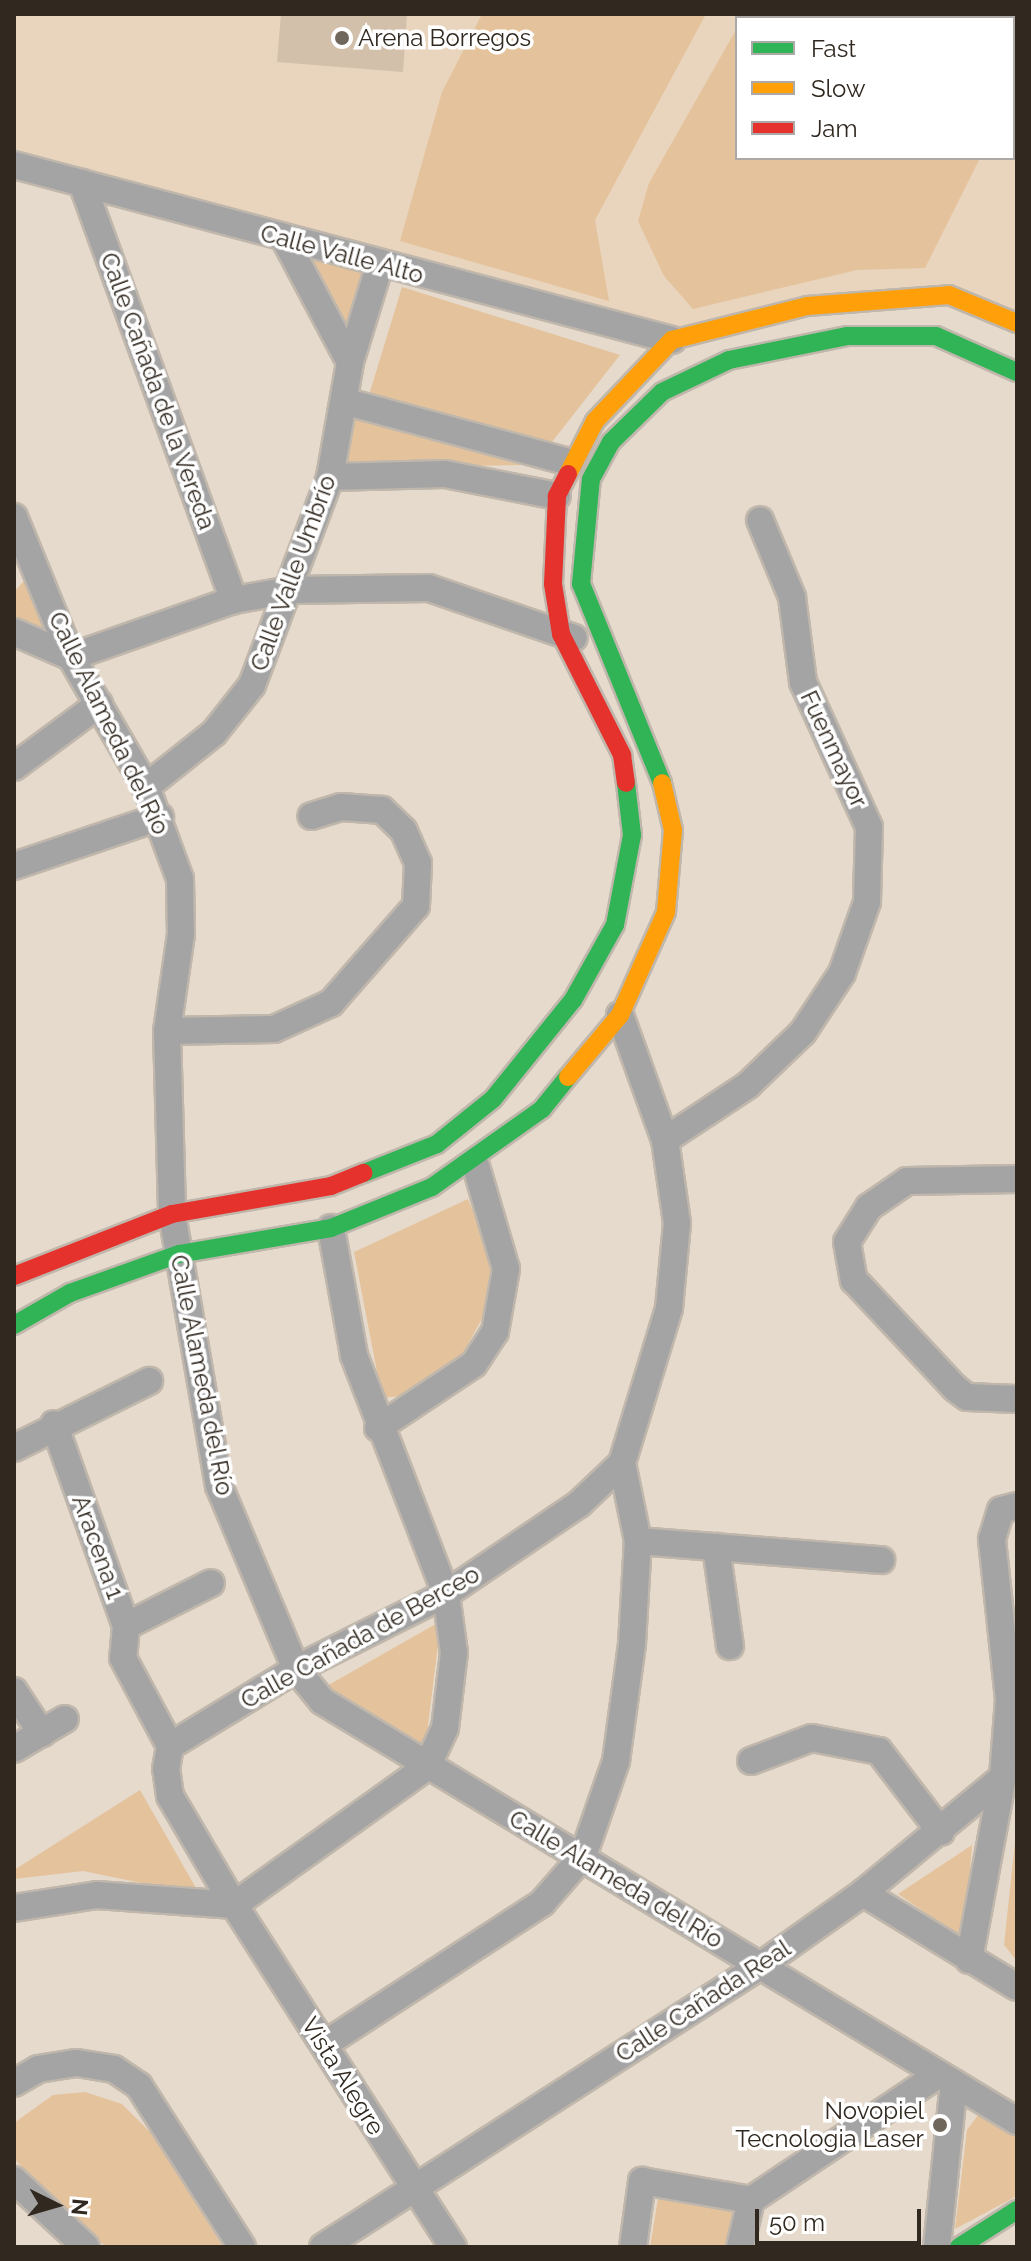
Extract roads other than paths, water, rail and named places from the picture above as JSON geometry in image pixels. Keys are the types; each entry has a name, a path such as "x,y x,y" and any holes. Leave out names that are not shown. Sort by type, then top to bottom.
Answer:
{"street":[{"name":"Calle Valle Alto","path":"14,165 672,340"},
{"name":"Calle Cañada de la Vereda","path":"82,183 234,600"},
{"path":"284,238 350,362"},
{"name":"Calle Valle Umbrío","path":"146,787 214,733 252,685 330,477 347,402 350,362 380,264"},
{"path":"14,1276 172,1214 331,1186 437,1144 493,1099 573,1000 615,925 632,835 622,755 561,634 553,571 557,496 570,462 595,421 672,340 807,306 949,295 1017,323"},
{"path":"14,1325 70,1293 179,1254 331,1228 475,1163 542,1109 620,1015 666,912 673,830 654,756 600,645 581,584 591,479 611,442 662,392 729,360 847,336 936,336 1017,372"},
{"path":"347,402 570,462"},
{"path":"330,477 445,474 557,496"},
{"name":"Fuenmayor","path":"665,1140 748,1085 803,1032 842,973 867,902 869,827 803,682 792,597 760,520"},
{"name":"Calle Alameda del Río","path":"17,537 71,657 146,787 160,817 180,879 181,934 167,1031 172,1214 219,1486 296,1669 322,1701 427,1767 583,1856 1017,2121"},
{"path":"14,632 71,657 234,600 290,590 429,588 600,645"},
{"path":"14,767 99,704"},
{"path":"167,1031 274,1029 331,1003 416,906 418,863 403,830 382,810 341,807 311,816"},
{"path":"14,866 160,817"},
{"name":"Calle Cañada de Berceo","path":"170,1746 296,1669 446,1594 579,1504 622,1463 669,1308 677,1223 665,1140 620,1015"},
{"path":"378,1428 474,1364 495,1332 506,1269 475,1163"},
{"path":"1017,1179 907,1181 869,1207 847,1242 854,1280 955,1388 967,1397 1017,1399"},
{"path":"14,1908 97,1895 234,1905 427,1767 445,1728 454,1653 446,1594 378,1428 354,1355 331,1228"},
{"path":"14,1448 54,1424 149,1381"},
{"name":"Aracena 1","path":"54,1424 126,1626 211,1583"},
{"path":"325,2044 542,1903 583,1856 616,1761 638,1541 622,1463"},
{"path":"969,1960 1010,1780 1009,1699 992,1539 1001,1510 1017,1506"},
{"path":"638,1541 881,1560"},
{"path":"716,1547 730,1646"},
{"path":"126,1626 123,1658 170,1746 170,1796 234,1905"},
{"path":"1009,1699 1017,1672"},
{"path":"14,1691 42,1734"},
{"path":"14,1749 65,1719"},
{"path":"751,1761 812,1738 879,1751 941,1832"},
{"name":"Calle Cañada Real","path":"323,2247 760,1966 863,1893 1010,1780"},
{"path":"863,1893 1017,1987"},
{"name":"Vista Alegre","path":"234,1905 325,2044 412,2189 453,2247"},
{"path":"14,2083 38,2069 77,2063 114,2069 139,2086 242,2247"},
{"path":"633,2247 642,2181 751,2200 947,2079"},
{"path":"937,2247 947,2079"},
{"path":"14,2180 86,2247"},
{"path":"740,2247 751,2200"},
{"path":"959,2247 1017,2210"}],"place":[{"name":"Arena Borregos","path":"342,38"},
{"name":"Novopiel Tecnologia Laser","path":"940,2125"}]}
